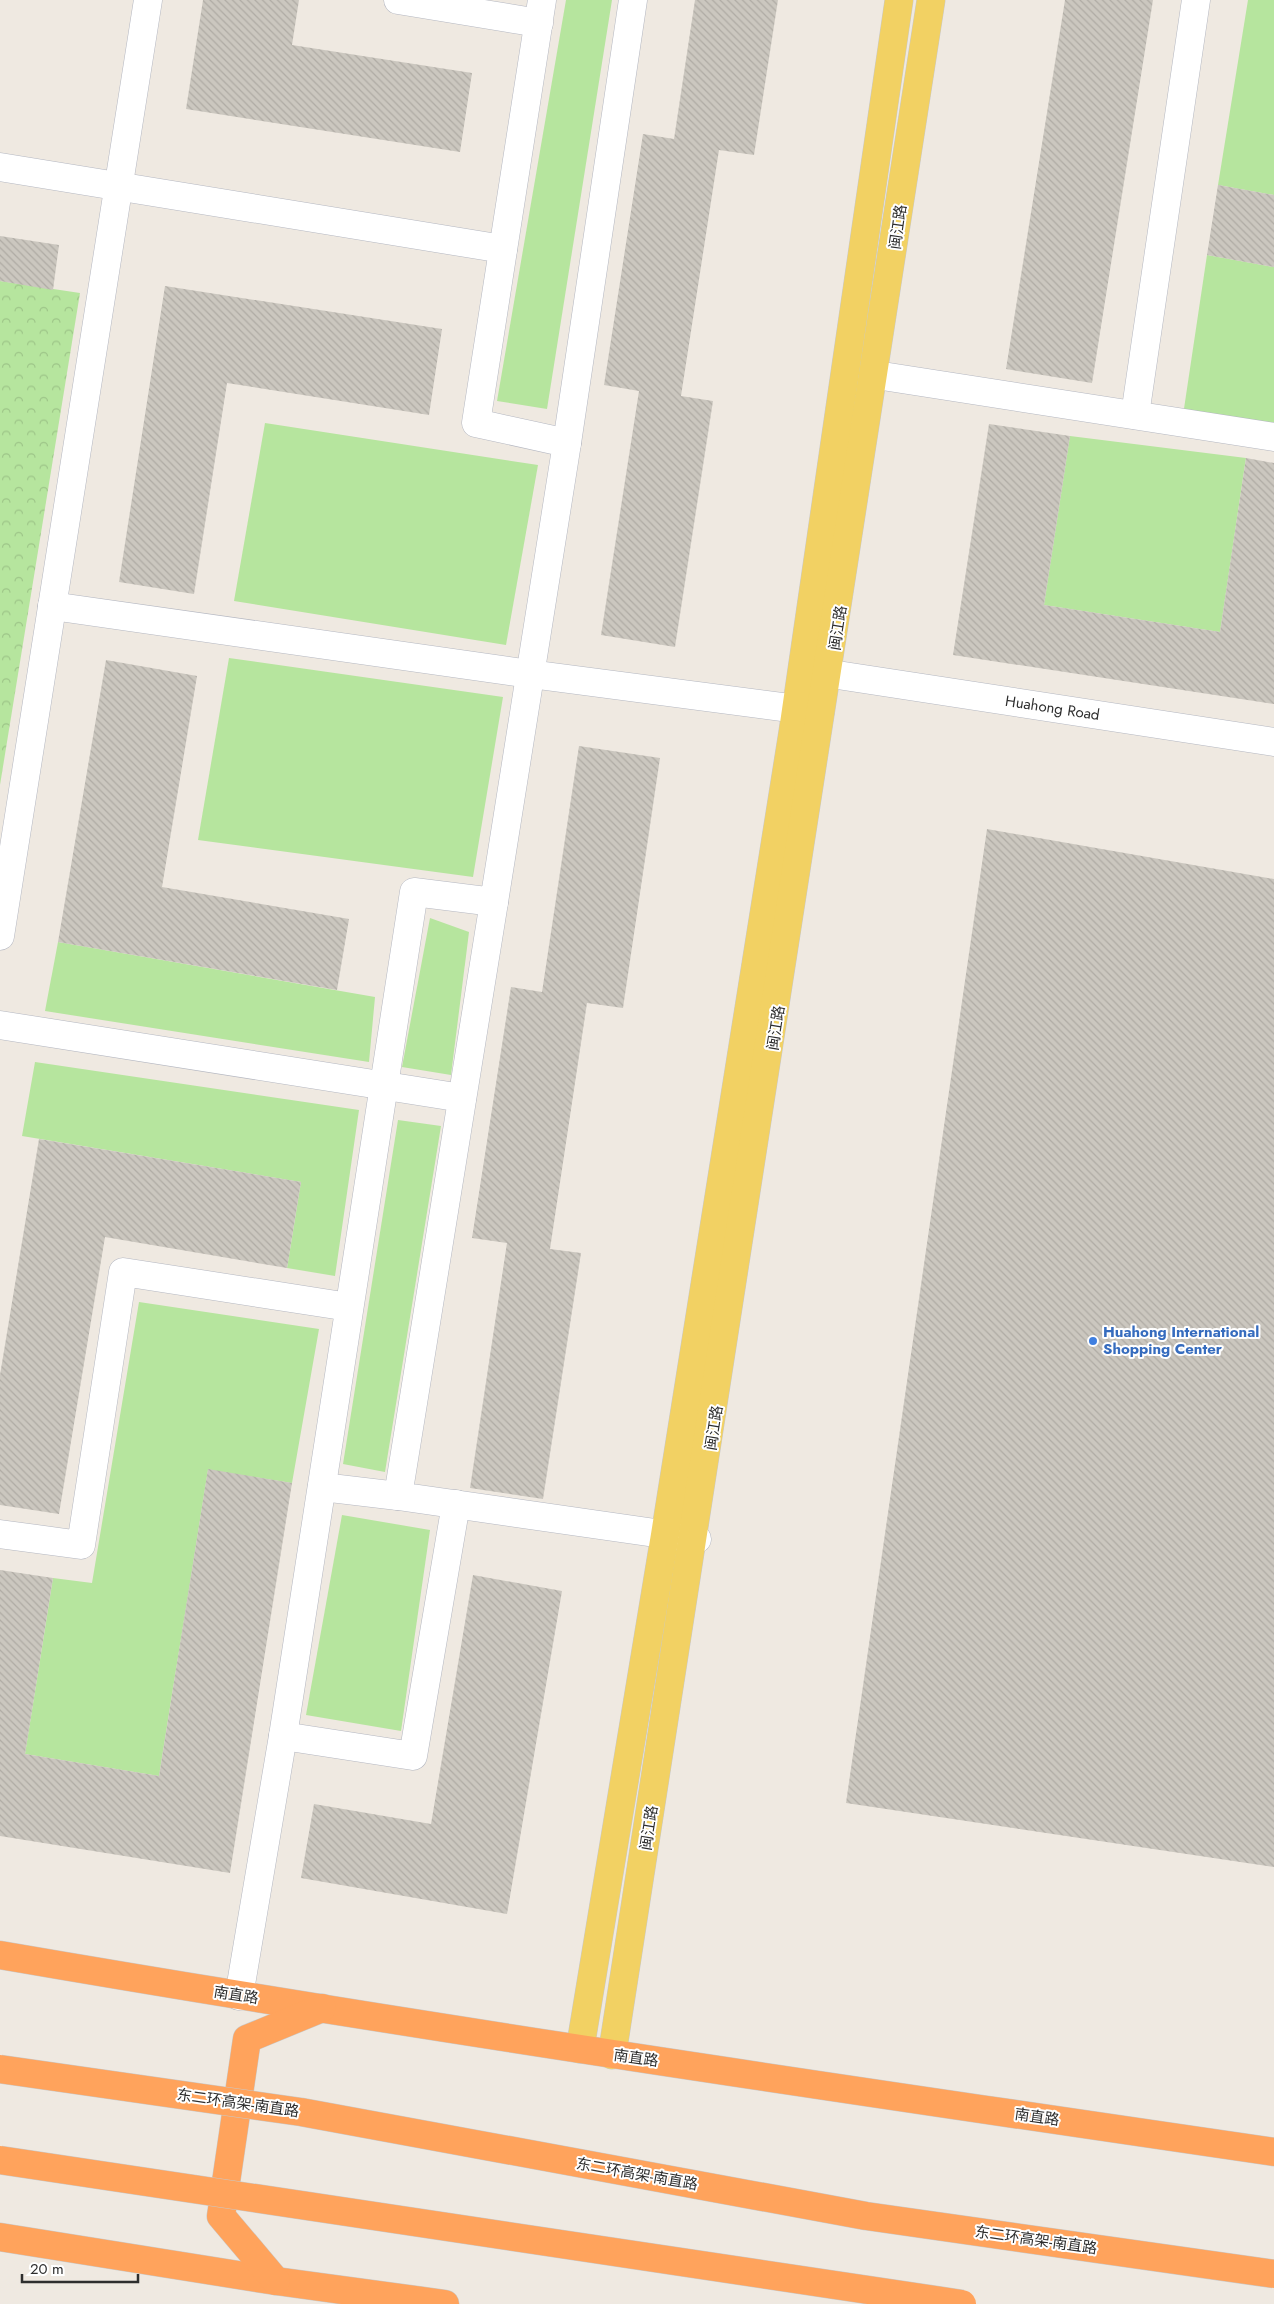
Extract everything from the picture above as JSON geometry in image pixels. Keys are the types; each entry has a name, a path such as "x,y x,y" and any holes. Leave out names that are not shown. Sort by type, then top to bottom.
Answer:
{"highway":[{"name":"南直路","path":"0,1955 238,1996 612,2055 1274,2152"},
{"path":"276,2281 221,2216 246,2039 322,2008"},
{"name":"东二环高架-南直路","path":"0,2069 301,2112 866,2216 1274,2274"},
{"path":"0,2160 962,2304"},
{"path":"0,2237 276,2281 445,2304"}],"main road":[{"name":"闽江路","path":"580,2050 665,1535 796,708 899,0"},
{"name":"闽江路","path":"612,2055 697,1539 831,674 931,0"}],"street":[{"path":"0,936 148,0"},
{"path":"398,0 540,12 476,423 567,443"},
{"path":"398,1496 567,443 633,0"},
{"path":"1135,415 1196,0"},
{"path":"0,166 503,249"},
{"path":"876,375 1274,437"},
{"path":"52,606 530,674 824,712"},
{"name":"Huahong Road","path":"831,674 1274,742"},
{"path":"238,1996 283,1736 414,892 494,902"},
{"path":"0,1025 462,1098"},
{"path":"0,1534 81,1545 123,1272 350,1307"},
{"path":"322,1487 456,1504 697,1539"},
{"path":"283,1736 413,1756 456,1504"}],"green space":[{"path":"566,0 612,0 547,409 497,401"},
{"path":"1248,0 1274,0 1274,195 1218,185"},
{"path":"1207,255 1274,267 1274,437 1182,422"},
{"path":"0,281 80,293 0,785"},
{"path":"265,423 538,465 506,645 234,601"},
{"path":"1070,436 1246,458 1220,632 1044,605"},
{"path":"229,658 503,697 473,877 198,840"},
{"path":"430,918 469,932 451,1075 402,1067"},
{"path":"58,942 375,997 369,1062 45,1011"},
{"path":"35,1062 359,1110 335,1276 287,1268 301,1182 22,1136"},
{"path":"398,1120 441,1126 385,1472 343,1464"},
{"path":"139,1302 319,1329 292,1483 208,1470 159,1776 25,1754 53,1578 92,1583"},
{"path":"342,1515 430,1530 401,1731 306,1715"}],"building":[{"path":"203,0 299,0 292,45 472,73 460,152 186,109"},
{"path":"695,0 778,0 754,155 719,150 681,396 713,401 675,647 601,635 639,391 604,385 643,134 674,139"},
{"path":"1065,0 1153,0 1092,383 1006,369"},
{"path":"1218,185 1274,195 1274,267 1207,255"},
{"path":"0,236 59,245 53,290 0,281"},
{"path":"165,286 442,329 429,415 227,383 194,594 119,582"},
{"path":"989,424 1070,436 1044,605 1220,632 1246,458 1274,463 1274,704 953,655"},
{"path":"106,660 197,676 162,887 349,919 337,990 58,942"},
{"path":"579,746 660,758 623,1008 587,1003 550,1249 581,1253 543,1499 470,1488 507,1243 472,1238 511,987 542,992"},
{"name":"Huahong International Shopping Center","path":"987,829 1274,879 1274,1867 846,1803"},
{"path":"39,1139 301,1182 287,1268 105,1237 59,1514 0,1505 0,1375"},
{"path":"208,1469 292,1483 230,1873 0,1836 0,1570 53,1578 25,1754 159,1776"},
{"path":"473,1575 562,1591 507,1914 301,1878 314,1804 431,1824"}],"place":[{"name":"Huahong International Shopping Center","path":"1093,1341"}]}
